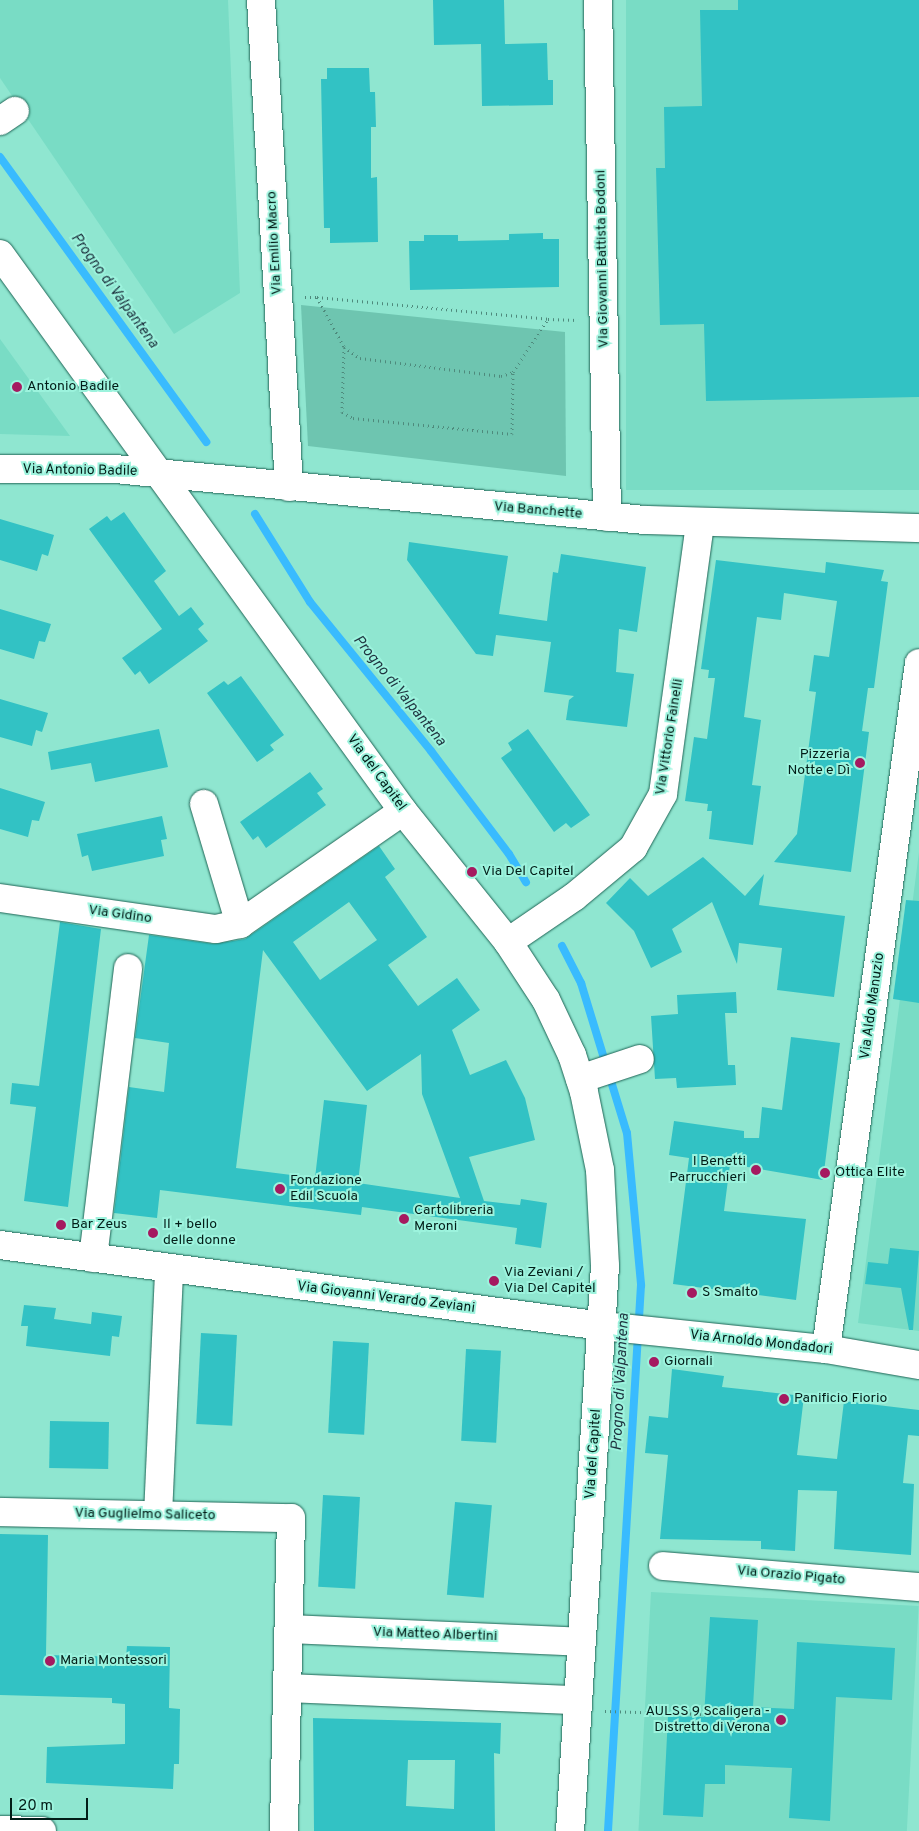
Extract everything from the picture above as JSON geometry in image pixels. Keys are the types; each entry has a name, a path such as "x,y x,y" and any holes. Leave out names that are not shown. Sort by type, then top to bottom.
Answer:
{"street":[{"name":"Via Emilio Macro","path":"261,0 289,487"},
{"name":"Via Giovanni Battista Bodoni","path":"598,0 607,517"},
{"name":"Via del Capitel","path":"0,254 403,811 508,942 591,1075 603,1207 610,1327 581,1642 589,1705 570,1831"},
{"name":"Via Antonio Badile","path":"0,469 115,470 159,473"},
{"name":"Via Banchette","path":"159,473 607,517 700,523 919,528"},
{"name":"Via Vittorio Fainelli","path":"508,942 574,897 633,848 663,794 700,523"},
{"name":"Via Aldo Manuzio","path":"826,1350 919,663"},
{"path":"204,804 240,924"},
{"name":"Via Gidino","path":"0,898 216,928 240,924 403,811"},
{"path":"93,1258 128,968"},
{"path":"591,1075 640,1059"},
{"name":"Via Giovanni Verardo Zeviani","path":"0,1246 610,1327"},
{"path":"158,1515 169,1269"},
{"name":"Via Arnoldo Mondadori","path":"610,1327 826,1350 919,1365"},
{"name":"Via Guglielmo Saliceto","path":"0,1512 291,1518 289,1629"},
{"name":"Via Orazio Pigato","path":"663,1566 919,1587"},
{"path":"284,1831 289,1629"},
{"name":"Via Matteo Albertini","path":"289,1629 581,1642"},
{"path":"287,1688 589,1705"},
{"path":"0,1830 42,1831"}],"path":[{"path":"278,294 548,319 604,321"},
{"path":"317,297 344,347 360,358 500,376 513,372"},
{"path":"344,347 342,412 353,418 512,434 513,372 548,319"},
{"path":"589,1705 704,1714"}],"shaded area":[{"path":"0,0 228,0 240,293 174,334 0,78"},
{"path":"626,0 919,0 919,490 626,490"},
{"path":"301,305 565,332 566,476 308,446"},
{"name":"Antonio Badile","path":"0,339 70,436 0,434"},
{"path":"919,852 919,1331 858,1323"},
{"name":"AULSS 9 Scaligera - Distretto di Verona","path":"651,1592 919,1606 907,1831 638,1831"}],"building":[{"path":"433,0 504,0 505,44 547,43 548,80 553,80 553,105 482,106 481,44 434,45"},
{"path":"738,0 919,0 919,397 706,401 704,324 660,325 656,168 665,168 664,107 702,106 700,10 738,10"},
{"path":"327,68 369,68 370,92 375,92 376,127 371,127 371,178 377,177 378,242 330,243 330,228 324,228 321,79 327,79"},
{"path":"543,233 543,239 559,239 559,287 410,290 409,241 424,241 424,235 458,235 458,241 509,240 509,234"},
{"path":"124,512 166,571 154,581 179,616 191,607 204,624 198,629 208,641 149,684 140,671 135,675 122,658 162,629 89,529 107,516 111,521"},
{"path":"0,519 54,535 48,556 42,554 37,571 0,560"},
{"path":"409,542 508,556 499,614 547,621 553,572 558,573 561,554 646,567 637,632 619,629 616,672 634,674 627,727 566,720 569,700 574,696 544,692 551,642 496,635 493,656 476,654 407,560"},
{"path":"716,560 825,573 826,562 884,570 881,581 888,582 874,688 868,688 862,731 869,732 851,872 774,862 797,834 816,692 809,691 814,655 829,657 837,601 784,593 781,620 757,617 744,717 761,720 752,785 761,786 753,845 709,839 712,811 707,811 708,804 685,801 694,737 707,739 715,678 708,678 709,670 701,669"},
{"path":"0,609 51,624 45,642 39,641 34,659 0,649"},
{"path":"241,676 284,735 270,745 274,750 257,762 207,693 224,681 228,685"},
{"path":"0,699 48,713 42,732 36,730 32,746 0,737"},
{"path":"159,729 168,767 95,782 91,763 51,770 48,752"},
{"path":"528,729 590,815 571,828 566,823 554,832 501,758 512,750 508,743"},
{"path":"310,772 323,789 317,793 326,805 266,848 258,836 253,840 240,822"},
{"path":"0,788 45,802 39,821 32,820 28,837 0,829"},
{"path":"162,816 167,839 161,840 164,856 92,871 88,855 82,857 77,834"},
{"path":"379,846 395,869 385,877 427,937 388,965 418,1006 457,978 480,1010 452,1030 470,1075 506,1060 525,1098 535,1140 469,1157 484,1201 520,1205 521,1199 547,1203 541,1248 515,1244 517,1228 362,1207 361,1215 160,1190 157,1218 114,1213 129,1087 164,1092 169,1043 135,1038 149,935 214,944 245,939","holes":["349,902 377,940 320,980 293,942","263,950 367,1091 421,1054 422,1094 460,1198 358,1183 367,1105 324,1100 315,1178 236,1168"]},
{"path":"703,857 745,896 764,874 759,905 845,916 834,997 777,990 782,948 739,943 737,964 712,902 672,929 682,952 651,968 634,931 606,903 630,878 648,896"},
{"path":"906,900 919,901 919,1003 893,999"},
{"path":"60,922 101,929 68,1207 24,1201 36,1107 10,1104 12,1083 39,1086"},
{"path":"736,992 737,1013 725,1013 728,1065 735,1065 736,1085 677,1088 676,1078 655,1079 651,1016 678,1014 677,995"},
{"path":"791,1037 840,1043 823,1180 730,1164 724,1211 806,1219 796,1300 673,1284 689,1158 669,1155 674,1121 744,1131 744,1138 759,1138 762,1107 782,1110"},
{"path":"890,1248 919,1251 913,1330 909,1330 901,1288 865,1284 868,1262 888,1264"},
{"path":"24,1305 56,1308 54,1319 91,1324 92,1312 122,1316 119,1337 112,1336 110,1356 26,1346 28,1326 21,1326"},
{"path":"201,1333 237,1335 232,1426 196,1424"},
{"path":"333,1341 369,1343 364,1435 328,1433"},
{"path":"466,1349 501,1351 496,1443 461,1441"},
{"path":"672,1369 724,1376 722,1387 804,1396 797,1455 837,1459 844,1401 919,1410 919,1436 908,1435 903,1483 914,1484 911,1555 834,1549 837,1491 798,1490 795,1551 761,1549 761,1541 660,1539 668,1455 645,1453 649,1416 668,1418"},
{"path":"50,1421 109,1422 108,1469 49,1468"},
{"path":"323,1495 360,1497 355,1589 318,1587"},
{"path":"455,1502 492,1505 484,1598 447,1595"},
{"path":"0,1534 48,1535 46,1655 126,1657 127,1646 170,1647 169,1708 180,1709 179,1764 174,1764 173,1789 46,1783 47,1747 125,1744 125,1704 112,1703 112,1698 0,1695"},
{"path":"710,1617 758,1620 753,1707 794,1709 797,1642 895,1648 892,1700 836,1697 830,1821 789,1818 792,1768 725,1765 725,1784 705,1784 703,1817 663,1815 668,1716 704,1717"},
{"path":"313,1718 501,1723 500,1754 494,1753 495,1831 314,1831","holes":["408,1760 455,1760 454,1809 406,1806"]}],"waterway":[{"name":"Progno di Valpantena","path":"0,157 206,442"},
{"name":"Progno di Valpantena","path":"255,514 310,602 431,751 509,854 526,882"},
{"name":"Progno di Valpantena","path":"562,946 581,983 627,1133 641,1285 608,1831"}],"place":[{"name":"Antonio Badile","path":"17,387"},
{"name":"Pizzeria Notte e Dì","path":"860,763"},
{"name":"Via Del Capitel","path":"472,872"},
{"name":"I Benetti Parrucchieri","path":"756,1170"},
{"name":"Ottica Elite","path":"825,1173"},
{"name":"Fondazione Edil Scuola","path":"280,1189"},
{"name":"Cartolibreria Meroni","path":"404,1219"},
{"name":"Bar Zeus","path":"61,1225"},
{"name":"Il + bello delle donne","path":"153,1233"},
{"name":"Via Zeviani / Via Del Capitel","path":"494,1281"},
{"name":"S Smalto","path":"692,1293"},
{"name":"Giornali","path":"654,1362"},
{"name":"Panificio Fiorio","path":"784,1399"},
{"name":"Maria Montessori","path":"50,1661"},
{"name":"AULSS 9 Scaligera - Distretto di Verona","path":"781,1720"}]}
